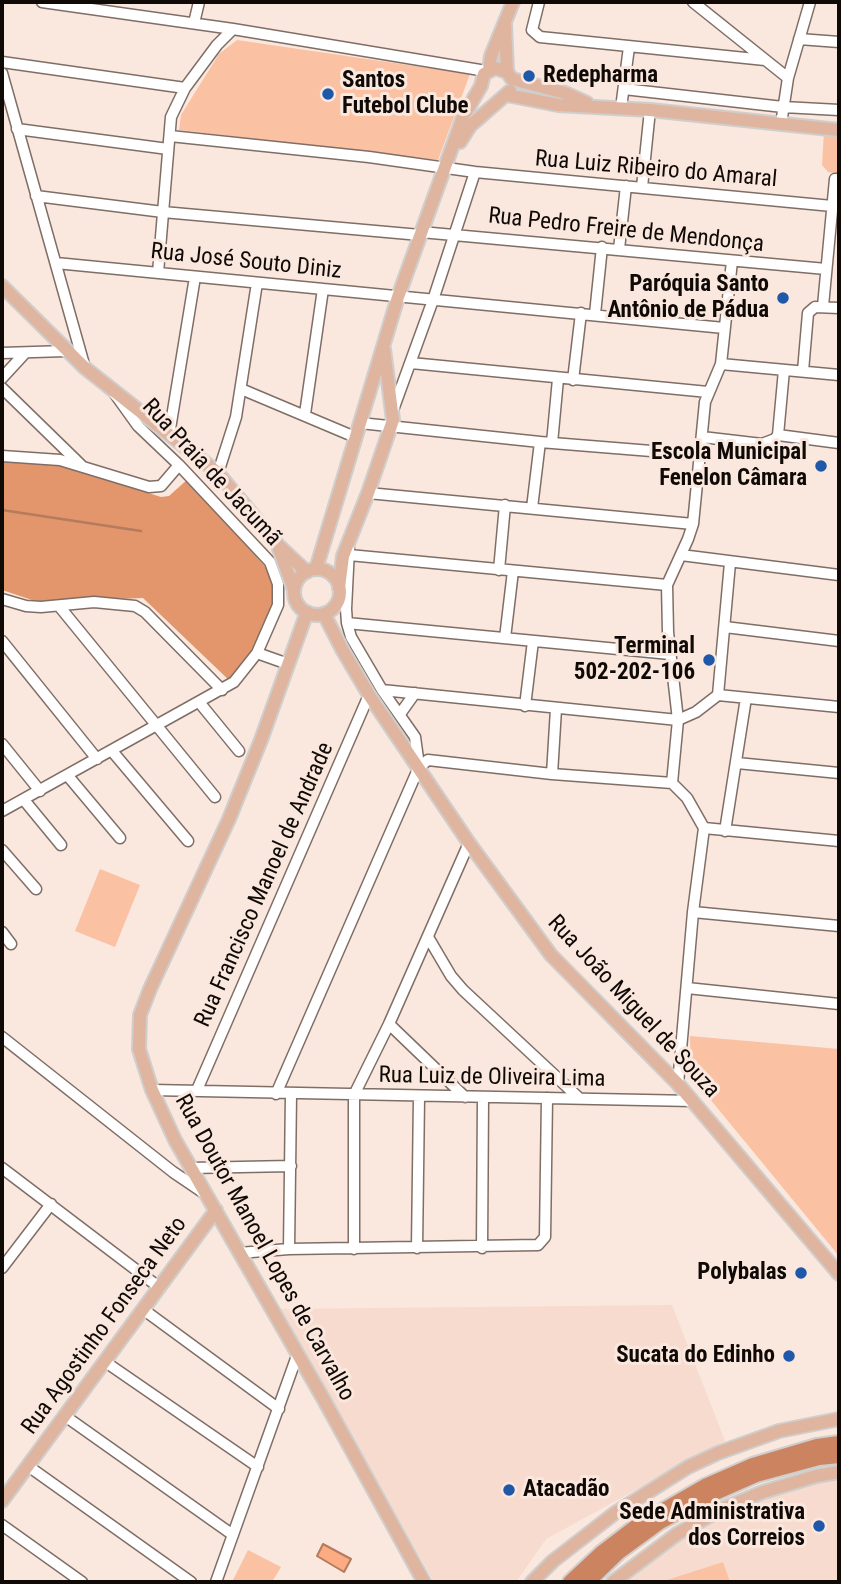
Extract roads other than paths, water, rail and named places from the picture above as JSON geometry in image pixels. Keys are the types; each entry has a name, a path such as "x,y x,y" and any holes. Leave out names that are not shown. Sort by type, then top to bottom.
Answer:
{"highway":[{"path":"570,1582 601,1553 639,1524 705,1486 753,1465 817,1446 839,1443"},
{"path":"588,1582 629,1545 660,1522 706,1497 756,1475 819,1458 839,1456"}],"main road":[{"path":"294,590 300,576 312,570 398,297 463,117 488,70 513,2"},
{"path":"447,162 470,127 503,97 512,85 505,24"},
{"path":"488,70 495,68 594,106"},
{"path":"481,86 488,97 558,105 700,114 839,130"},
{"path":"2,286 85,368 218,474 278,545 312,570 331,574 339,588"},
{"path":"278,545 297,604 307,612 324,614 338,600 343,556 392,428 393,410 383,345"},
{"name":"Rua Doutor Manoel Lopes de Carvalho","path":"307,612 229,820 140,1015 139,1049 152,1090 188,1164 298,1353 424,1582"},
{"name":"Rua João Miguel de Souza","path":"324,614 343,651 376,692 419,767 469,843 551,955 678,1084 839,1274"},
{"name":"Rua Agostinho Fonseca Neto","path":"2,1501 216,1210"},
{"path":"532,1582 553,1561 615,1513 688,1467 745,1442 779,1431 839,1419"},
{"path":"613,1582 677,1534 722,1509 763,1492 839,1472"}],"street":[{"path":"42,2 194,23 488,70"},
{"path":"194,23 200,2"},
{"path":"539,2 532,24 534,34 555,39 765,60"},
{"path":"693,2 788,78"},
{"path":"781,124 788,78 810,2"},
{"path":"158,273 171,117 185,88 217,45 233,29"},
{"path":"799,38 839,42"},
{"path":"621,108 629,47"},
{"path":"2,62 185,88"},
{"path":"2,73 85,368"},
{"path":"624,89 783,107 839,110"},
{"path":"700,114 703,98"},
{"path":"642,187 650,110"},
{"path":"17,129 168,149"},
{"name":"Rua Luiz Ribeiro do Amaral","path":"170,136 447,162 475,172 832,206"},
{"path":"393,410 475,172"},
{"path":"823,306 826,269 834,243 832,206 837,179"},
{"path":"619,249 626,186"},
{"name":"Rua Pedro Freire de Mendonça","path":"36,195 163,212 454,234 826,269"},
{"path":"595,314 602,247"},
{"path":"672,783 678,720 666,607 667,585 693,524 708,393 721,364 732,261"},
{"name":"Rua José Souto Diniz","path":"56,263 724,328"},
{"path":"169,436 195,277"},
{"path":"218,474 236,417 257,283"},
{"path":"304,414 323,289"},
{"path":"803,371 806,322 811,309 823,306 839,308"},
{"path":"573,380 581,313"},
{"path":"2,353 66,351"},
{"path":"2,378 25,353"},
{"path":"411,363 708,393"},
{"path":"721,364 839,375"},
{"path":"702,437 762,444 771,442 778,435 784,370"},
{"path":"552,443 558,379"},
{"path":"2,388 82,466"},
{"path":"241,389 355,437"},
{"name":"Rua Praia de Jacumã","path":"2,811 222,690 241,674 257,653 278,605 279,594 274,572 258,547 130,417 113,391"},
{"path":"360,423 701,455"},
{"path":"778,435 839,443"},
{"path":"532,508 540,442"},
{"path":"2,456 60,460 149,487 160,486 179,465"},
{"path":"369,493 693,524"},
{"path":"499,570 505,505"},
{"path":"349,538 347,623 376,692 400,714 415,737 419,767"},
{"path":"349,555 667,585"},
{"path":"681,555 839,575"},
{"path":"718,695 730,563"},
{"path":"505,638 513,572"},
{"path":"2,599 26,606 94,602 135,606 145,612 222,690"},
{"path":"59,606 215,797"},
{"path":"347,623 670,654"},
{"path":"725,627 839,640"},
{"path":"2,641 97,759"},
{"path":"525,706 533,641"},
{"path":"257,653 288,664"},
{"path":"376,692 415,693 678,720 696,712 718,695 839,707"},
{"name":"Rua Francisco Manoel de Andrade","path":"197,1090 376,692"},
{"path":"400,714 415,693"},
{"path":"725,831 746,698"},
{"path":"200,702 239,751"},
{"path":"551,774 556,709"},
{"path":"2,744 40,791"},
{"path":"111,751 188,841"},
{"path":"276,1094 419,767 428,760 551,774 672,783 687,798 704,828 693,912 678,1084"},
{"path":"737,763 839,773"},
{"path":"68,776 120,838"},
{"path":"24,800 61,845"},
{"path":"704,828 839,841"},
{"path":"354,1249 355,1095 469,843"},
{"path":"2,850 36,889"},
{"path":"693,912 839,926"},
{"path":"2,932 11,944"},
{"path":"428,937 451,976 463,990 579,1098"},
{"path":"687,988 839,1004"},
{"path":"389,1024 465,1097"},
{"path":"3,1039 173,1172 208,1195"},
{"name":"Rua Luiz de Oliveira Lima","path":"152,1090 693,1101"},
{"path":"289,1249 291,1094"},
{"path":"417,1248 419,1097"},
{"path":"482,1248 483,1097"},
{"path":"239,1253 289,1249 533,1247 541,1243 545,1237 547,1098"},
{"path":"173,1172 188,1164 291,1167"},
{"path":"2,1168 160,1289"},
{"path":"2,1268 51,1204"},
{"path":"144,1310 279,1409"},
{"path":"216,1582 298,1353"},
{"path":"104,1361 258,1467"},
{"path":"65,1416 233,1535"},
{"path":"28,1466 191,1582"},
{"path":"2,1525 82,1582"}],"waterway":[{"path":"2,510 141,531"}],"place":[{"name":"Redepharma","path":"529,76"},
{"name":"Santos Futebol Clube","path":"328,94"},
{"name":"Paróquia Santo Antônio de Pádua","path":"783,298"},
{"name":"Escola Municipal Fenelon Câmara","path":"821,466"},
{"name":"Terminal 502-202-106","path":"709,660"},
{"name":"Polybalas","path":"801,1273"},
{"name":"Sucata do Edinho","path":"789,1356"},
{"name":"Atacadão","path":"509,1490"},
{"name":"Sede Administrativa dos Correios","path":"819,1526"}]}
